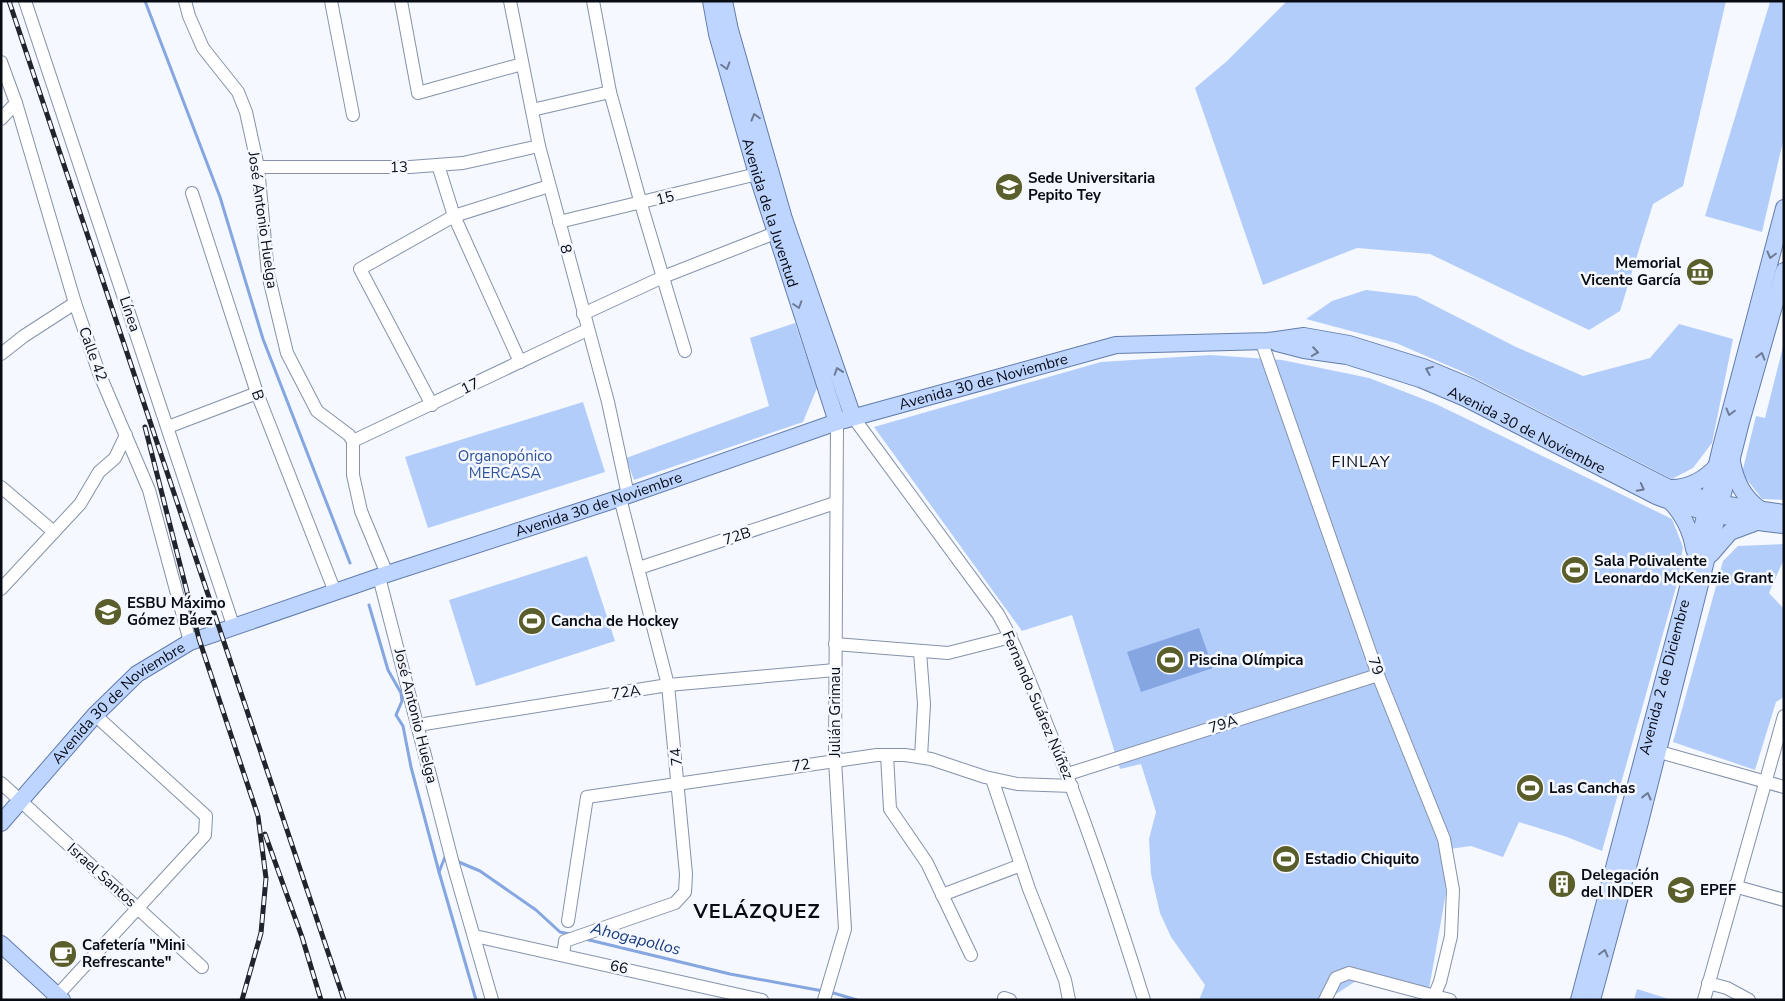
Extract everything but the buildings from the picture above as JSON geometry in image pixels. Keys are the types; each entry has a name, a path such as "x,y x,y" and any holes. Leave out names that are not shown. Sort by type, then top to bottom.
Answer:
{"main road":[{"name":"Avenida de la Juventud","path":"711,1 724,32 763,173 775,233 836,422"},
{"name":"Avenida de la Juventud","path":"724,1 724,32"},
{"name":"Avenida de la Juventud","path":"763,173 784,219 853,417"},
{"name":"Avenida 2 de Diciembre","path":"1592,1000 1702,558 1784,208"},
{"name":"Avenida 2 de Diciembre","path":"1724,463 1784,271"},
{"name":"Avenida 30 de Noviembre","path":"1,823 95,715 136,674 190,642 624,496 836,422 1116,345 1264,340 1304,336 1349,344 1423,367 1469,386 1670,495 1713,508 1758,516 1784,525"},
{"path":"813,430 822,411 827,391"},
{"path":"847,398 862,408 876,411"},
{"path":"1724,463 1741,491 1752,503 1758,516 1730,532 1702,558 1686,521 1670,495 1678,488 1707,476 1724,463"},
{"name":"Avenida 30 de Noviembre","path":"1758,516 1784,513"},
{"name":"Avenida 2 de Diciembre","path":"1579,1000 1653,749"},
{"path":"1,944 57,998"}],"street":[{"name":"Línea","path":"25,1 234,628"},
{"name":"José Antonio Huelga","path":"185,1 189,16 203,48 238,92 246,112 258,167 268,274 287,353 317,411 354,441 353,476 361,511 383,576 452,860 492,1000"},
{"path":"331,1 353,116"},
{"path":"401,1 418,93 522,64"},
{"name":"8","path":"510,1 539,146 587,330 608,402 624,496"},
{"path":"593,1 610,92 685,352"},
{"name":"Calle 42","path":"1,62 16,103 75,303 99,373 149,490 190,642"},
{"path":"532,110 610,92"},
{"path":"1,119 16,103"},
{"name":"13","path":"258,167 410,168 463,163 539,146"},
{"path":"438,165 454,216 520,362"},
{"name":"15","path":"559,222 641,204 763,173"},
{"path":"432,404 360,269 454,216 549,186"},
{"name":"B","path":"192,193 257,393 335,592"},
{"path":"583,314 663,277 775,233"},
{"path":"1,354 24,336 75,303"},
{"name":"17","path":"354,441 587,330"},
{"name":"79","path":"1264,340 1378,675 1444,839 1452,890 1452,936 1440,982 1434,996"},
{"path":"168,427 257,393"},
{"name":"Fernando Suárez Núñez","path":"853,417 998,614 1011,638 1070,780 1111,892 1144,1000"},
{"name":"Julián Grimau","path":"824,1000 845,929 835,760 836,422"},
{"path":"1,589 80,504 99,472 115,458 126,435"},
{"path":"115,458 135,454"},
{"path":"1,487 54,532"},
{"name":"74","path":"563,955 565,941 675,903 685,892 686,874 668,685 639,568 624,496"},
{"name":"72B","path":"639,568 835,503"},
{"path":"835,644 948,653 1011,638"},
{"path":"920,652 924,704 921,757"},
{"name":"72A","path":"418,725 668,685 835,670"},
{"name":"79A","path":"1070,780 1378,675"},
{"path":"57,998 205,835 206,816 95,715"},
{"path":"1704,1000 1734,886 1784,716"},
{"path":"1653,749 1784,787"},
{"path":"887,755 890,809 927,863 971,955"},
{"name":"72","path":"568,921 587,797 835,760 887,755 921,757 992,779 1017,784 1070,780"},
{"path":"992,779 1021,865 1065,980 1069,1000"},
{"name":"Israel Santos","path":"1,783 202,967"},
{"path":"942,895 1021,865"},
{"path":"1734,886 1784,900"},
{"name":"66","path":"475,936 762,1000"},
{"path":"1325,1000 1336,978 1349,973 1450,1000"},
{"path":"1708,983 1727,988 1750,1000"}],"green space":[{"path":"1287,1 1726,1 1683,186 1653,204 1620,311 1589,330 1430,254 1357,248 1263,285 1195,88 1227,61"},
{"path":"1784,1 1784,137 1762,232 1705,216 1770,2"},
{"path":"1366,290 1416,296 1516,347 1583,376 1650,358 1679,324 1733,339 1712,443 1693,468 1672,479 1463,372 1396,343 1306,319 1332,301"},
{"path":"795,323 817,388 803,422 634,480 626,458 769,406 750,338"},
{"path":"1784,343 1784,500 1762,499 1742,473 1756,416 1765,418"},
{"path":"1210,355 1282,360 1369,378 1436,404 1672,519 1683,547 1678,580 1602,851 1567,837 1519,822 1503,857 1471,846 1442,850 1446,893 1427,1000 1356,981 1327,1000 1199,1000 1205,985 1171,937 1160,913 1151,874 1149,839 1156,812 1141,764 1120,769 1072,615 1022,631 874,427 1101,362"},
{"name":"Organopónico MERCASA","path":"583,402 605,472 428,528 405,457"},
{"path":"1784,544 1784,559 1769,593 1784,609 1784,697 1776,702 1755,770 1673,742 1723,561 1738,546"},
{"name":"Cancha de Hockey","path":"587,556 615,641 476,686 449,600"},
{"path":"1637,989 1672,1000 1634,1000"}],"shaded area":[{"name":"Piscina Olímpica","path":"1199,628 1213,668 1141,692 1127,652"}],"waterway":[{"path":"145,1 220,197 263,339 350,563"},
{"path":"369,605 388,670 401,693 402,701 396,715 403,726 411,767 476,1000"},
{"name":"Ahogapollos","path":"439,872 445,857 448,858"},
{"name":"Ahogapollos","path":"454,860 480,871 536,910 560,932 570,934"},
{"name":"Ahogapollos","path":"585,939 730,974 823,991"},
{"name":"Ahogapollos","path":"830,992 857,1000"}],"railway":[{"path":"9,1 344,1000"},
{"path":"145,427 199,639 258,816 266,878 261,933 242,1000"},
{"path":"265,834 302,937 321,1000"}],"place":[{"name":"Sede Universitaria Pepito Tey","path":"1009,187"},
{"name":"Memorial Vicente García","path":"1700,272"},
{"name":"Sala Polivalente Leonardo McKenzie Grant","path":"1575,570"},
{"name":"ESBU Máximo Gómez Báez","path":"108,612"},
{"name":"Cancha de Hockey","path":"532,621"},
{"name":"Piscina Olímpica","path":"1170,660"},
{"name":"Las Canchas","path":"1530,788"},
{"name":"Estadio Chiquito","path":"1286,859"},
{"name":"Delegación del INDER","path":"1562,884"},
{"name":"EPEF","path":"1681,890"},
{"name":"Cafetería \"Mini Refrescante\"","path":"63,954"}],"district":[{"name":"FINLAY","path":"1361,461"},
{"name":"VELÁZQUEZ","path":"757,911"}]}
